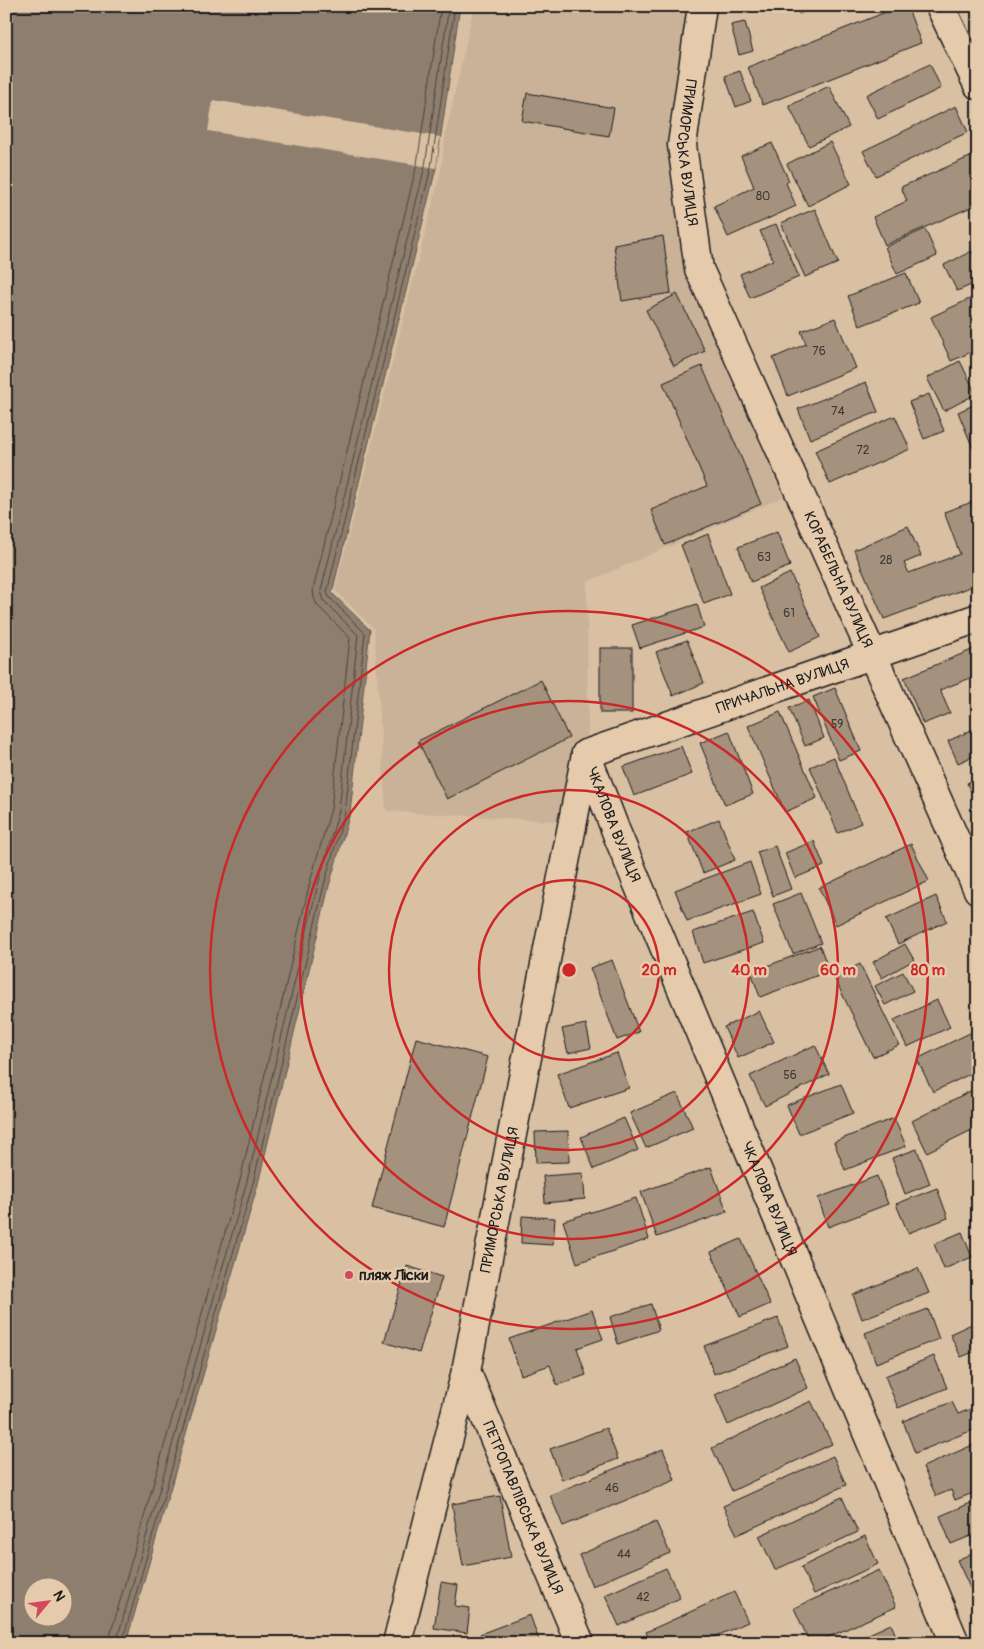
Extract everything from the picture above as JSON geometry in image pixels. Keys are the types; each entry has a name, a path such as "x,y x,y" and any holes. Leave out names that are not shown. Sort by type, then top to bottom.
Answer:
{"street":[{"name":"ПРИМОРСЬКА ВУЛИЦЯ","path":"699,269 682,145 702,6"},
{"path":"940,6 978,85"},
{"name":"КОРАБЕЛЬНА ВУЛИЦЯ","path":"699,269 978,890"},
{"name":"ПРИЧАЛЬНА ВУЛИЦЯ","path":"586,754 978,618"},
{"name":"ПРИМОРСЬКА ВУЛИЦЯ","path":"397,1643 466,1370 586,754"},
{"name":"ЧКАЛОВА ВУЛИЦЯ","path":"586,754 617,834 955,1643"},
{"name":"ПЕТРОПАВЛІВСЬКА ВУЛИЦЯ","path":"466,1370 580,1643"}],"shaded area":[{"path":"474,6 693,6 688,272 783,497 587,582 588,742 571,822 386,811 374,629 335,590 441,170 445,137"}],"water":[{"path":"6,6 460,6 436,168 332,593 370,630 350,813 329,886 258,1184 126,1643 6,1643"}],"pier":[{"path":"213,100 440,137 436,168 208,131"}],"building":[{"path":"796,6 817,6 799,14"},
{"path":"901,6 907,6 921,43 763,105 748,67"},
{"path":"745,22 753,51 739,55 731,25"},
{"path":"930,64 941,88 878,119 866,95"},
{"path":"740,71 751,101 736,107 725,76"},
{"path":"829,86 849,127 809,146 789,106"},
{"path":"527,93 614,108 609,136 522,121"},
{"path":"956,106 968,132 876,176 863,151"},
{"path":"830,142 851,184 808,206 787,164"},
{"path":"772,143 789,181 786,183 796,206 728,237 714,206 754,187 741,156"},
{"path":"972,156 978,169 978,204 885,245 873,217 907,201 901,187"},
{"path":"815,209 838,263 805,277 781,223"},
{"path":"776,224 799,277 750,298 740,274 773,260 760,231"},
{"path":"925,229 937,256 897,274 885,247"},
{"path":"663,236 671,293 622,301 614,245"},
{"path":"972,251 978,263 978,282 957,291 944,265"},
{"path":"906,273 919,303 860,326 848,296"},
{"path":"677,294 705,351 674,366 646,310"},
{"path":"978,295 978,349 951,361 931,317"},
{"path":"835,318 856,368 788,396 773,358 806,344 801,331"},
{"path":"960,361 976,394 944,411 927,378"},
{"path":"702,366 761,504 665,545 651,510 707,486 663,383"},
{"path":"866,382 878,412 810,439 798,409"},
{"path":"929,394 944,431 924,439 909,402"},
{"path":"978,403 978,452 975,453 958,412"},
{"path":"895,416 910,449 830,484 815,451"},
{"path":"978,500 978,584 884,619 854,550 908,526 921,556 904,563 909,573 960,554 944,512"},
{"path":"777,532 790,566 751,582 738,547"},
{"path":"708,534 730,594 704,604 681,545"},
{"path":"790,573 820,637 789,652 759,588"},
{"path":"697,604 704,627 640,648 632,625"},
{"path":"687,640 704,683 673,696 656,652"},
{"path":"600,648 632,648 632,713 600,713"},
{"path":"974,649 978,658 978,675 940,690 950,713 923,724 904,678"},
{"path":"541,680 569,738 447,799 418,741"},
{"path":"835,688 861,751 839,760 813,697"},
{"path":"809,700 824,738 805,746 789,708"},
{"path":"780,712 817,798 785,812 748,726"},
{"path":"978,727 978,754 958,763 948,741"},
{"path":"729,731 753,794 725,805 700,743"},
{"path":"681,746 692,774 634,796 623,767"},
{"path":"834,757 861,823 838,833 810,767"},
{"path":"978,778 978,807 967,783"},
{"path":"719,819 735,860 703,873 687,832"},
{"path":"814,841 824,866 795,878 785,853"},
{"path":"911,844 929,881 836,925 819,888"},
{"path":"775,846 791,889 773,896 757,852"},
{"path":"750,862 761,894 687,921 675,890"},
{"path":"801,893 821,943 793,954 773,904"},
{"path":"936,896 947,921 898,944 886,919"},
{"path":"753,912 764,943 703,963 693,932"},
{"path":"905,944 914,960 882,978 873,962"},
{"path":"820,946 829,971 760,997 751,972"},
{"path":"612,960 639,1032 617,1040 590,968"},
{"path":"860,964 899,1045 873,1057 834,977"},
{"path":"903,972 913,991 885,1005 875,986"},
{"path":"937,1000 950,1027 907,1047 894,1020"},
{"path":"759,1011 774,1042 738,1058 724,1027"},
{"path":"586,1024 591,1048 568,1053 562,1029"},
{"path":"978,1029 978,1070 933,1092 917,1059"},
{"path":"416,1038 488,1057 444,1227 372,1208"},
{"path":"815,1045 829,1074 765,1106 750,1076"},
{"path":"617,1053 629,1088 569,1108 557,1074"},
{"path":"841,1084 853,1113 799,1134 787,1105"},
{"path":"978,1087 978,1127 927,1152 912,1121"},
{"path":"677,1093 693,1128 646,1148 630,1113"},
{"path":"624,1118 638,1150 594,1169 581,1137"},
{"path":"894,1118 906,1146 845,1170 834,1142"},
{"path":"568,1131 569,1162 536,1163 535,1132"},
{"path":"917,1149 930,1184 905,1194 892,1158"},
{"path":"711,1167 727,1212 657,1237 641,1192"},
{"path":"583,1173 585,1199 545,1203 543,1176"},
{"path":"877,1176 888,1204 828,1227 818,1198"},
{"path":"937,1188 948,1218 908,1233 896,1204"},
{"path":"978,1193 978,1213 970,1197"},
{"path":"636,1198 649,1239 577,1263 563,1221"},
{"path":"522,1216 555,1218 553,1245 521,1243"},
{"path":"962,1232 972,1257 944,1269 934,1244"},
{"path":"741,1239 770,1304 740,1317 711,1252"},
{"path":"407,1266 442,1277 419,1353 384,1342"},
{"path":"918,1268 929,1293 862,1319 853,1295"},
{"path":"651,1304 659,1330 618,1344 610,1317"},
{"path":"928,1309 939,1339 876,1363 865,1333"},
{"path":"592,1310 603,1339 577,1348 586,1375 557,1385 550,1365 521,1375 509,1339"},
{"path":"778,1318 788,1346 714,1374 704,1346"},
{"path":"978,1321 978,1350 961,1357 950,1334"},
{"path":"934,1356 947,1388 898,1408 885,1376"},
{"path":"795,1358 808,1388 728,1425 715,1395"},
{"path":"811,1401 832,1444 732,1491 712,1448"},
{"path":"952,1402 958,1414 978,1406 978,1428 915,1453 903,1421"},
{"path":"606,1428 618,1459 562,1480 550,1449"},
{"path":"975,1444 978,1451 978,1491 955,1500 951,1490 936,1496 923,1467"},
{"path":"663,1449 675,1480 563,1526 550,1495"},
{"path":"833,1456 846,1485 737,1535 723,1506"},
{"path":"500,1496 511,1557 463,1566 452,1504"},
{"path":"842,1497 858,1532 775,1570 759,1536"},
{"path":"978,1500 978,1533 951,1544 940,1516"},
{"path":"656,1522 670,1553 592,1586 579,1555"},
{"path":"865,1536 878,1564 814,1594 801,1567"},
{"path":"978,1551 978,1587 971,1590 957,1560"},
{"path":"666,1568 680,1598 619,1626 605,1595"},
{"path":"879,1570 896,1607 815,1643 810,1643 794,1608"},
{"path":"441,1582 458,1585 455,1606 470,1608 467,1633 434,1628"},
{"path":"734,1592 748,1622 701,1643 651,1643 646,1632"},
{"path":"530,1615 540,1643 483,1643 480,1634"},
{"path":"891,1624 899,1643 849,1643"}],"place":[{"name":"пляж Ліски","path":"349,1275"}]}
